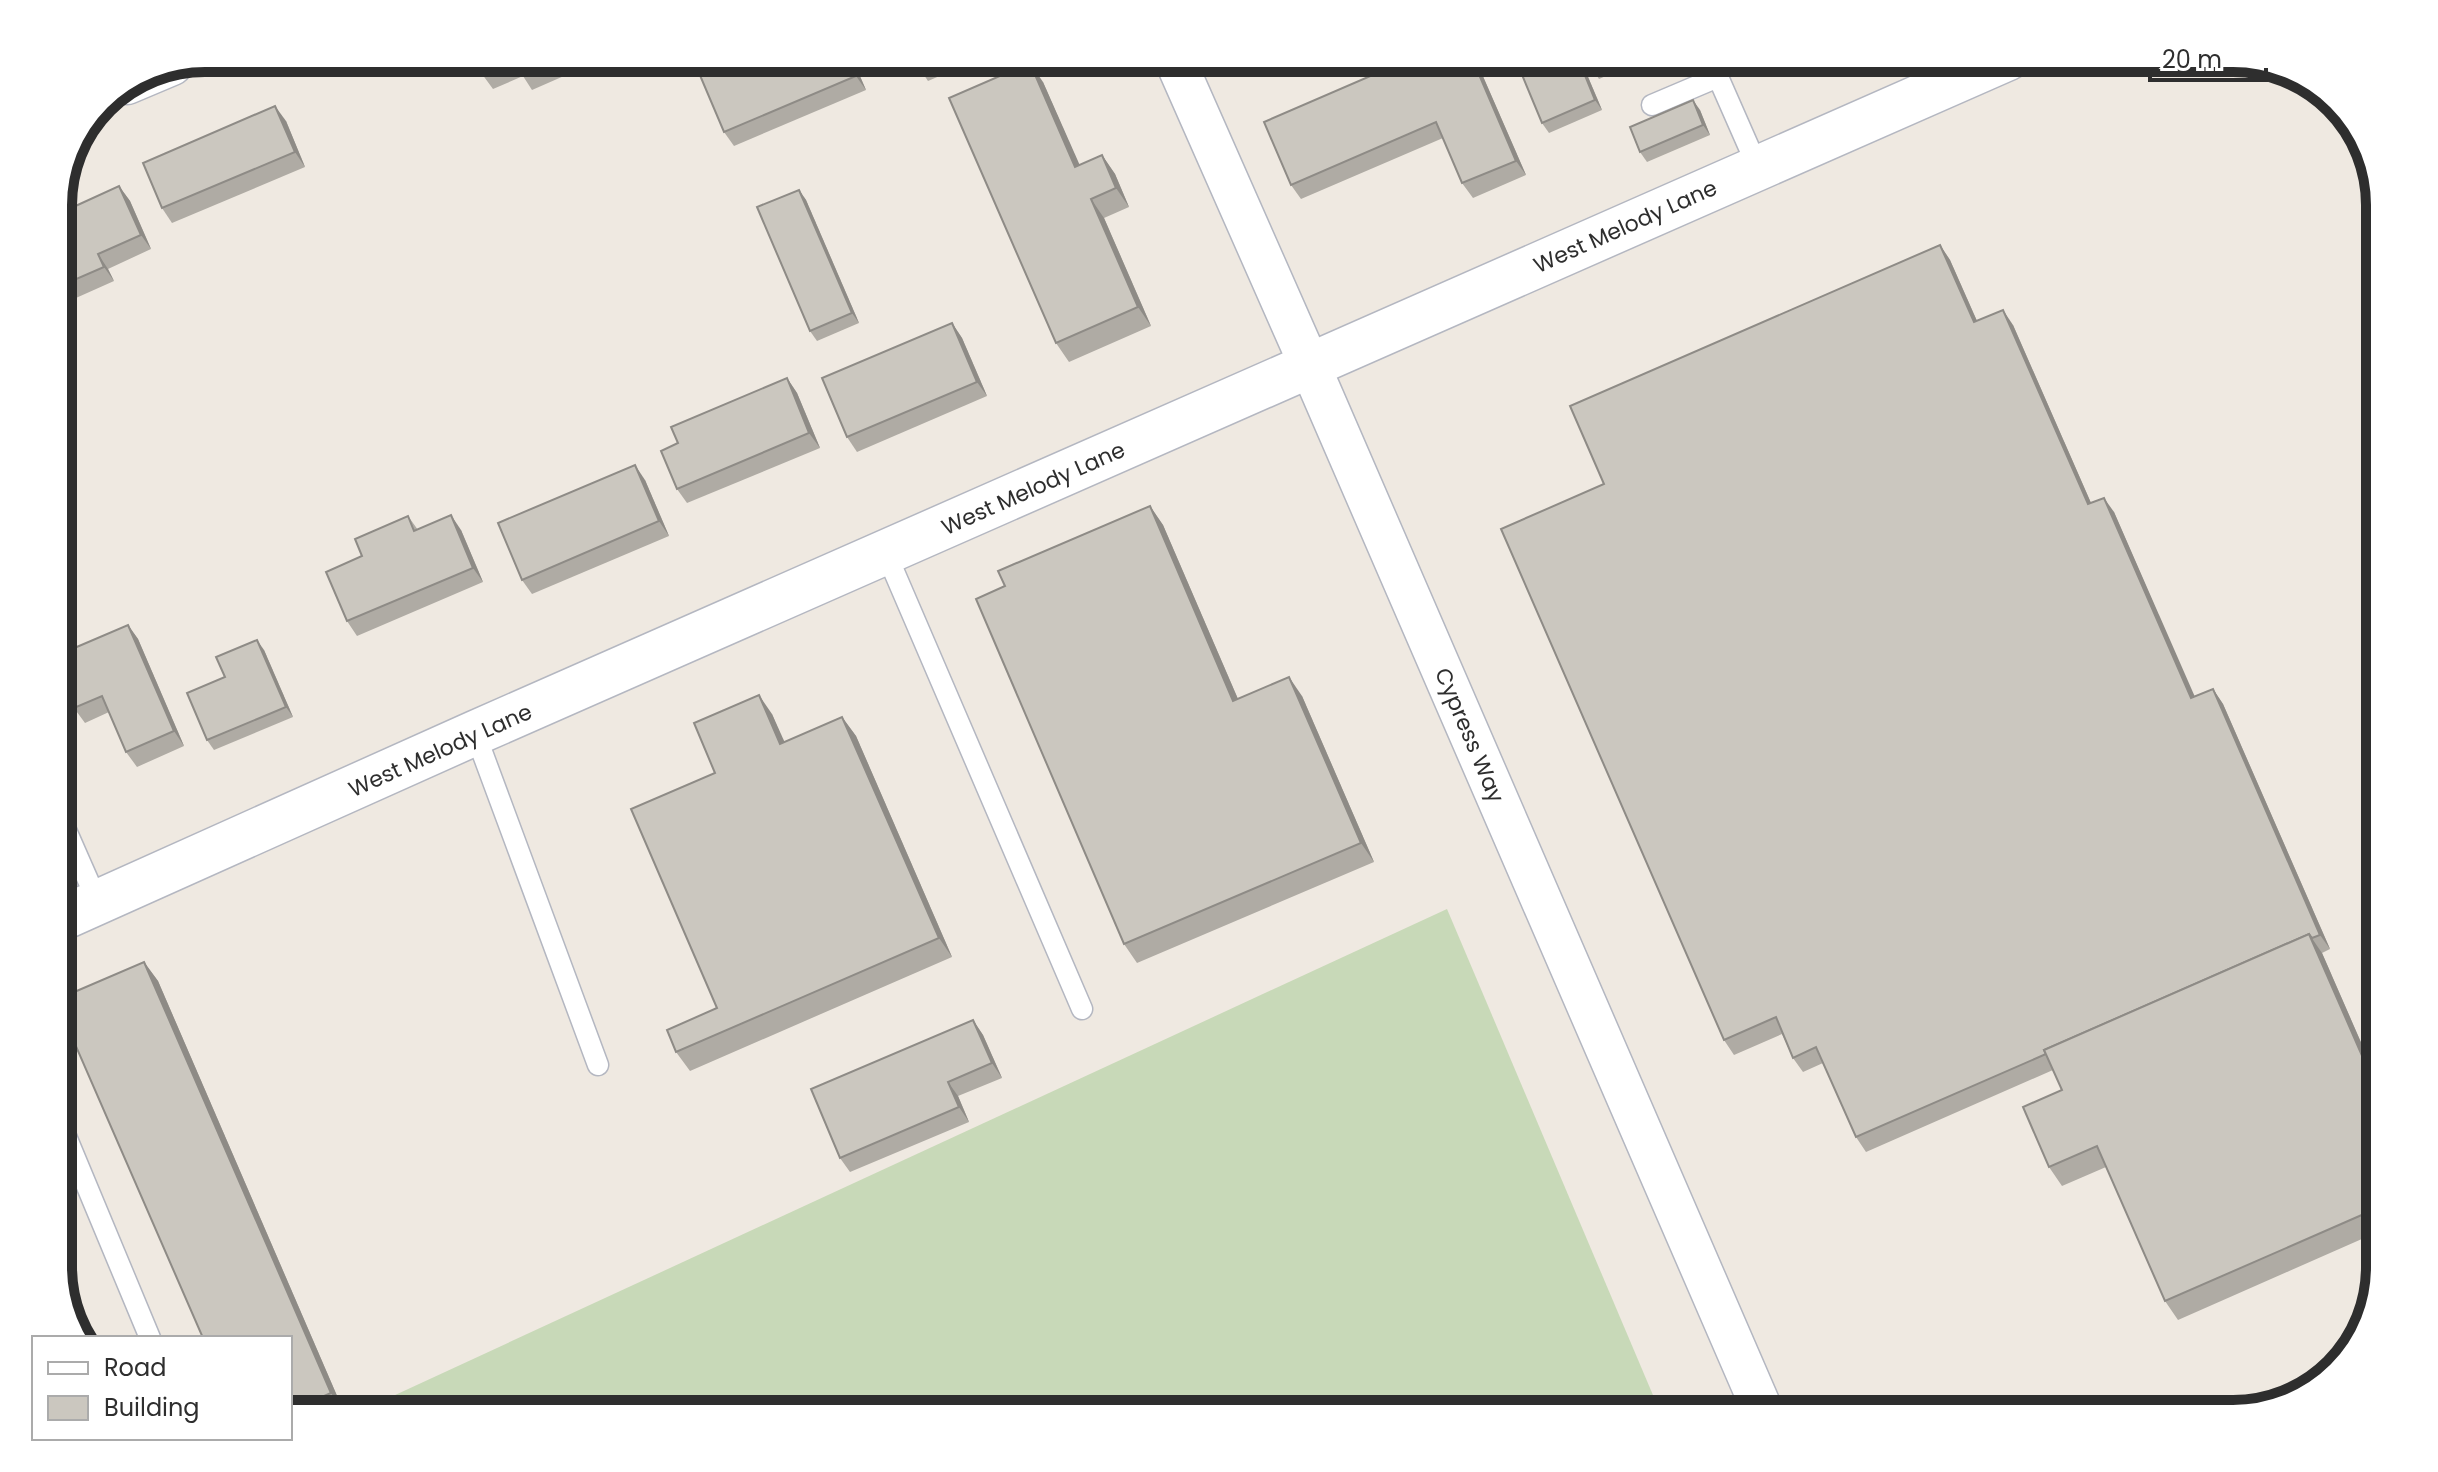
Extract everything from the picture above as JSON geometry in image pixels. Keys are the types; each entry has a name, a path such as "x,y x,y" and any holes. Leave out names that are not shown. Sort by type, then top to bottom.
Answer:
{"street":[{"name":"Cypress Way","path":"1180,72 1758,1400"},
{"name":"West Melody Lane","path":"72,914 475,733 1976,72"}],"lane":[{"path":"1652,105 1718,77 1758,168"},
{"path":"886,553 1082,1009"},
{"path":"475,733 598,1065"},
{"path":"72,844 98,903"},
{"path":"72,1151 149,1336"}],"green space":[{"path":"1447,909 1655,1400 384,1400"}],"building":[{"path":"854,72 856,76 724,132 699,73"},
{"path":"1009,72 1034,72 1075,167 1102,155 1116,188 1091,199 1138,307 1056,343 949,98"},
{"path":"1380,72 1478,72 1516,161 1462,183 1436,122 1291,185 1264,122"},
{"path":"1521,72 1584,72 1595,100 1542,123"},
{"path":"1693,100 1703,125 1640,152 1630,127"},
{"path":"275,106 295,152 162,208 143,163"},
{"path":"119,186 141,235 98,254 104,267 72,281 72,208"},
{"path":"799,190 852,313 810,331 757,207"},
{"path":"1940,245 1974,322 2003,310 2088,504 2104,498 2191,698 2213,689 2320,935 2312,938 2309,934 2044,1050 2046,1054 1856,1137 1816,1047 1793,1058 1776,1017 1724,1040 1501,529 1604,484 1570,406"},
{"path":"952,323 977,382 847,437 822,378"},
{"path":"787,378 809,433 677,489 661,451 678,443 671,427"},
{"path":"635,465 659,521 522,580 498,523"},
{"path":"1150,506 1233,701 1289,677 1361,843 1124,944 976,599 1005,586 998,571"},
{"path":"451,515 473,568 347,621 326,572 362,556 355,539 408,516 414,531"},
{"path":"128,625 174,731 126,752 102,696 74,708 72,649"},
{"path":"257,640 286,707 207,740 187,693 225,677 216,657"},
{"path":"759,695 780,744 842,717 939,938 676,1052 667,1030 717,1008 631,809 715,773 694,723"},
{"path":"2309,934 2366,1065 2366,1213 2165,1301 2097,1146 2049,1167 2023,1107 2062,1090 2044,1050"},
{"path":"144,962 331,1393 315,1400 292,1400 292,1336 202,1336 72,1037 72,993"},
{"path":"973,1020 992,1063 948,1082 959,1107 840,1158 811,1089"}]}
